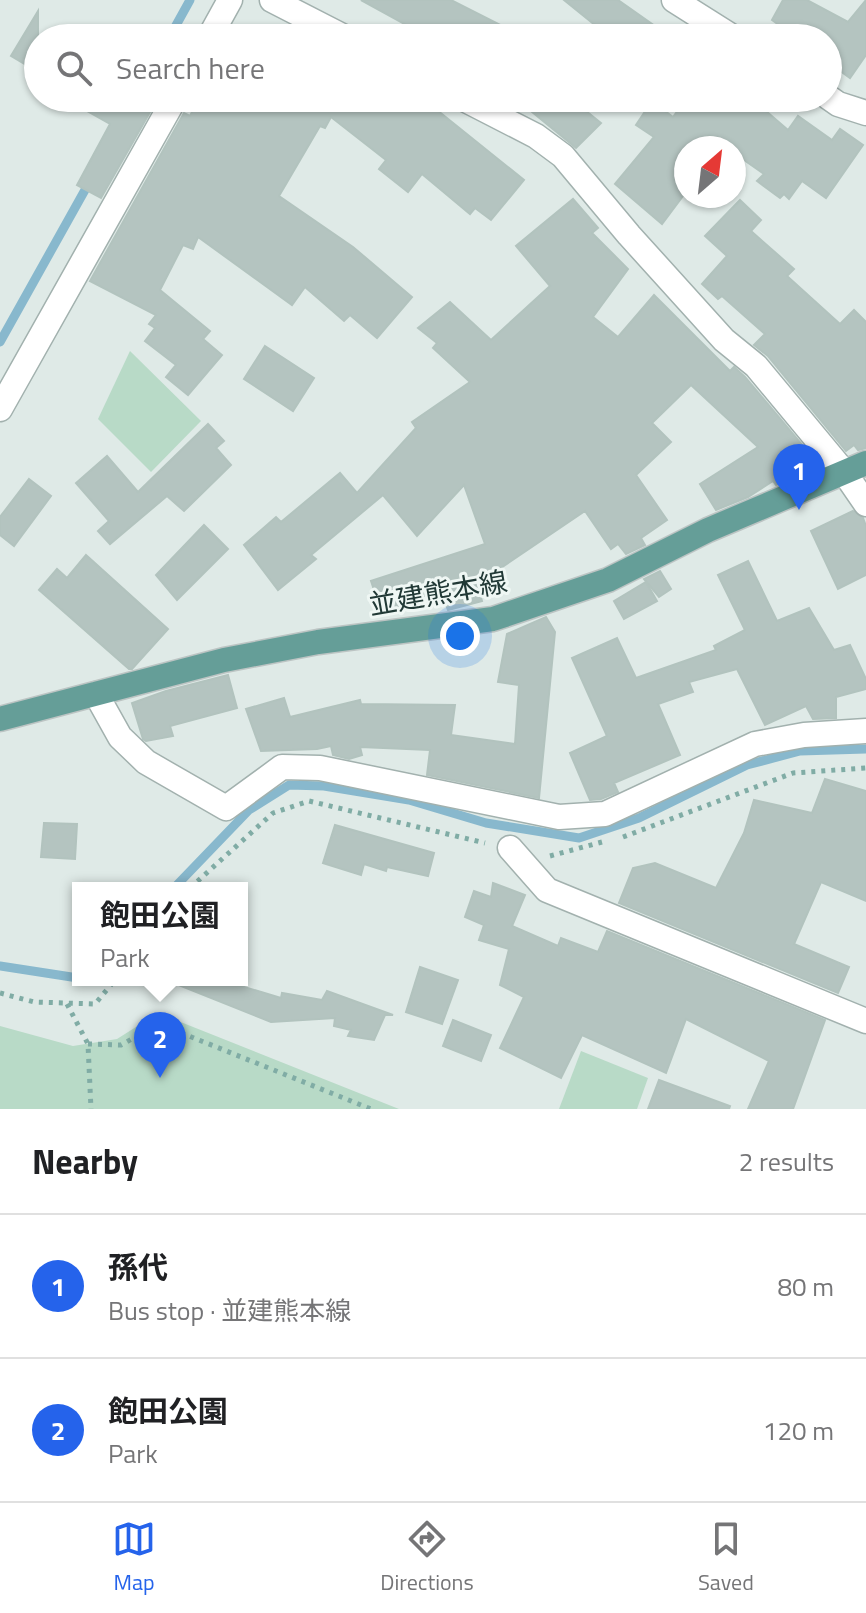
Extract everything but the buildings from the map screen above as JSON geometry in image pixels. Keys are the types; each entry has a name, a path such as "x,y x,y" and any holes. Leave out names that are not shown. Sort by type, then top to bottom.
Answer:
{"main road":[{"name":"並建熊本線","path":"0,719 224,660 318,642 493,619 608,580 708,530 855,467"}],"street":[{"path":"217,24 230,0"},
{"path":"272,0 319,24"},
{"path":"674,0 712,24"},
{"path":"842,105 866,113"},
{"path":"0,409 167,112"},
{"path":"489,112 536,136 563,156 724,340 756,366 855,467 866,504"},
{"path":"96,694 120,737 146,762 226,808 282,767 320,768 559,817 605,814 755,744 804,735 866,731"},
{"path":"510,848 547,890 866,1021"}],"path":[{"path":"0,993 34,1002 95,1004 110,986"},
{"path":"67,1003 88,1044 91,1109"},
{"path":"88,1044 121,1045 159,1024 371,1109"}],"green space":[{"path":"130,351 201,421 151,472 98,419"},
{"path":"158,1013 399,1109 0,1109 0,1026 73,1046 117,1039"},
{"path":"581,1051 648,1078 637,1109 559,1109"}],"waterway":[{"path":"177,24 190,0"},
{"path":"0,342 90,181"},
{"path":"180,882 249,810 289,785 324,786 409,800 486,823 579,838 639,818 747,765 800,751 866,749"},
{"path":"0,966 72,977"}],"place":[{"name":"孫代","path":"799,510"},
{"name":"飽田公園","path":"160,1078"}]}
